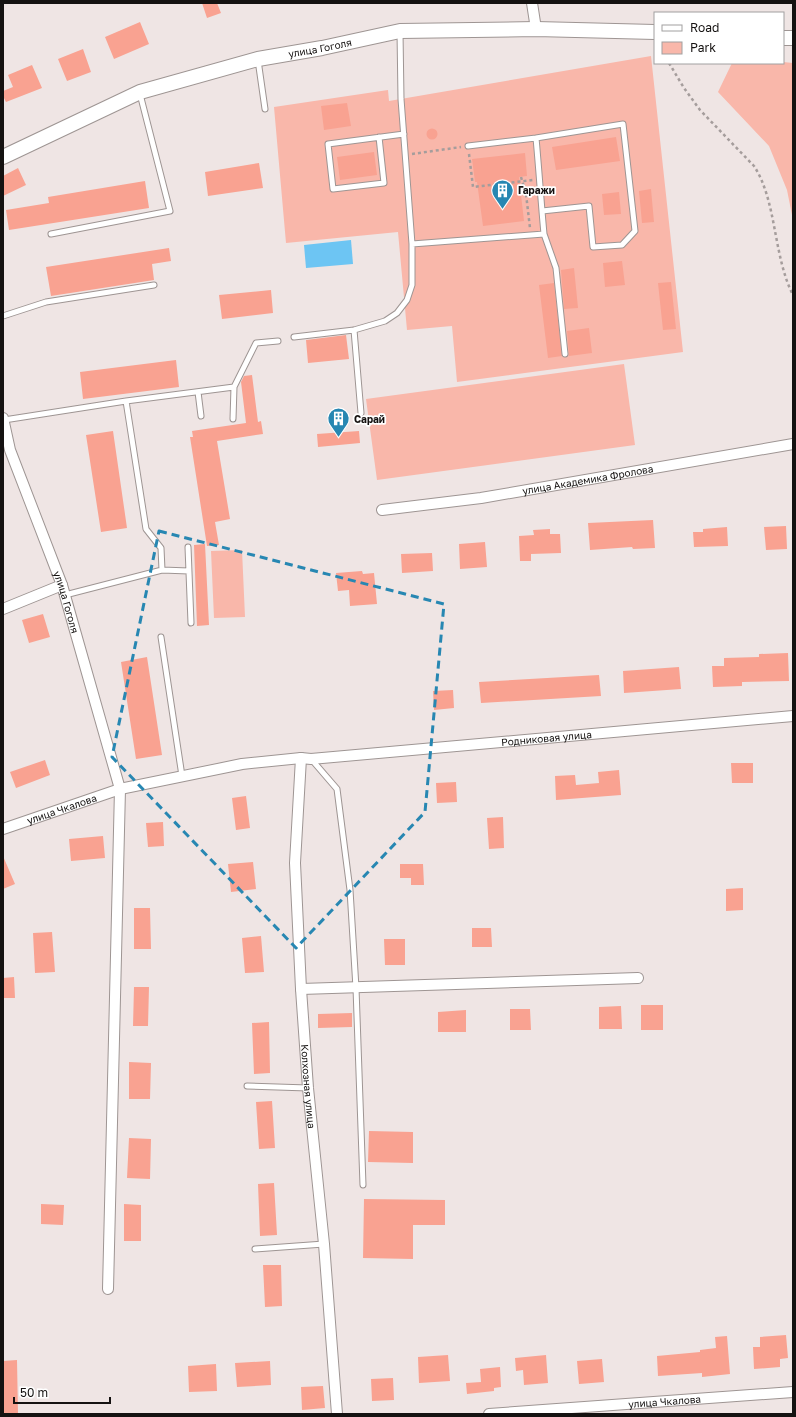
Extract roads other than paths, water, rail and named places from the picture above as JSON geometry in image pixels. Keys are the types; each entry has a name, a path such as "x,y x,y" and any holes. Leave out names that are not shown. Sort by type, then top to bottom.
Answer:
{"main road":[{"name":"улица Гоголя","path":"3,157 140,92 258,59 400,31 536,29 654,32"}],"street":[{"path":"532,3 536,29"},
{"name":"улица Гоголя","path":"3,419 6,451 64,590 120,790"},
{"name":"улица Академика Фролова","path":"382,510 481,498 793,444"},
{"path":"3,609 64,590"},
{"name":"Родниковая улица","path":"182,776 242,764 301,758 312,759 793,716"},
{"name":"Колхозная улица","path":"301,758 295,863 301,989 308,1088 324,1244 337,1414"},
{"name":"улица Чкалова","path":"3,828 120,790 182,776"},
{"path":"108,1289 120,790"},
{"path":"301,989 638,978"},
{"name":"улица Чкалова","path":"488,1414 793,1392"}],"lane":[{"path":"294,337 354,330 385,321 397,313 407,300 412,285 412,244 401,99 400,31"},
{"path":"258,59 265,109"},
{"path":"51,234 170,211 140,92"},
{"path":"468,146 536,138 623,124 635,231 622,245 593,247 589,206 542,212"},
{"path":"379,137 384,183 333,189 328,144 379,137 404,134"},
{"path":"536,138 544,234 556,268 566,354"},
{"path":"412,244 544,234"},
{"path":"3,316 46,302 154,285"},
{"path":"354,330 360,413"},
{"path":"233,419 234,387 256,343 278,341"},
{"path":"3,419 234,387"},
{"path":"198,392 201,416"},
{"path":"126,401 146,529 161,548 162,570"},
{"path":"188,547 190,623"},
{"path":"64,590 162,570 189,571"},
{"path":"161,637 182,776"},
{"path":"312,759 337,789 350,890 356,988 363,1184"},
{"path":"247,1086 308,1088"},
{"path":"256,1249 324,1244"}],"water":[{"path":"351,240 353,264 306,268 304,245"}],"place":[{"name":"Гаражи","path":"502,210"},
{"name":"Сарай","path":"339,438"}]}
